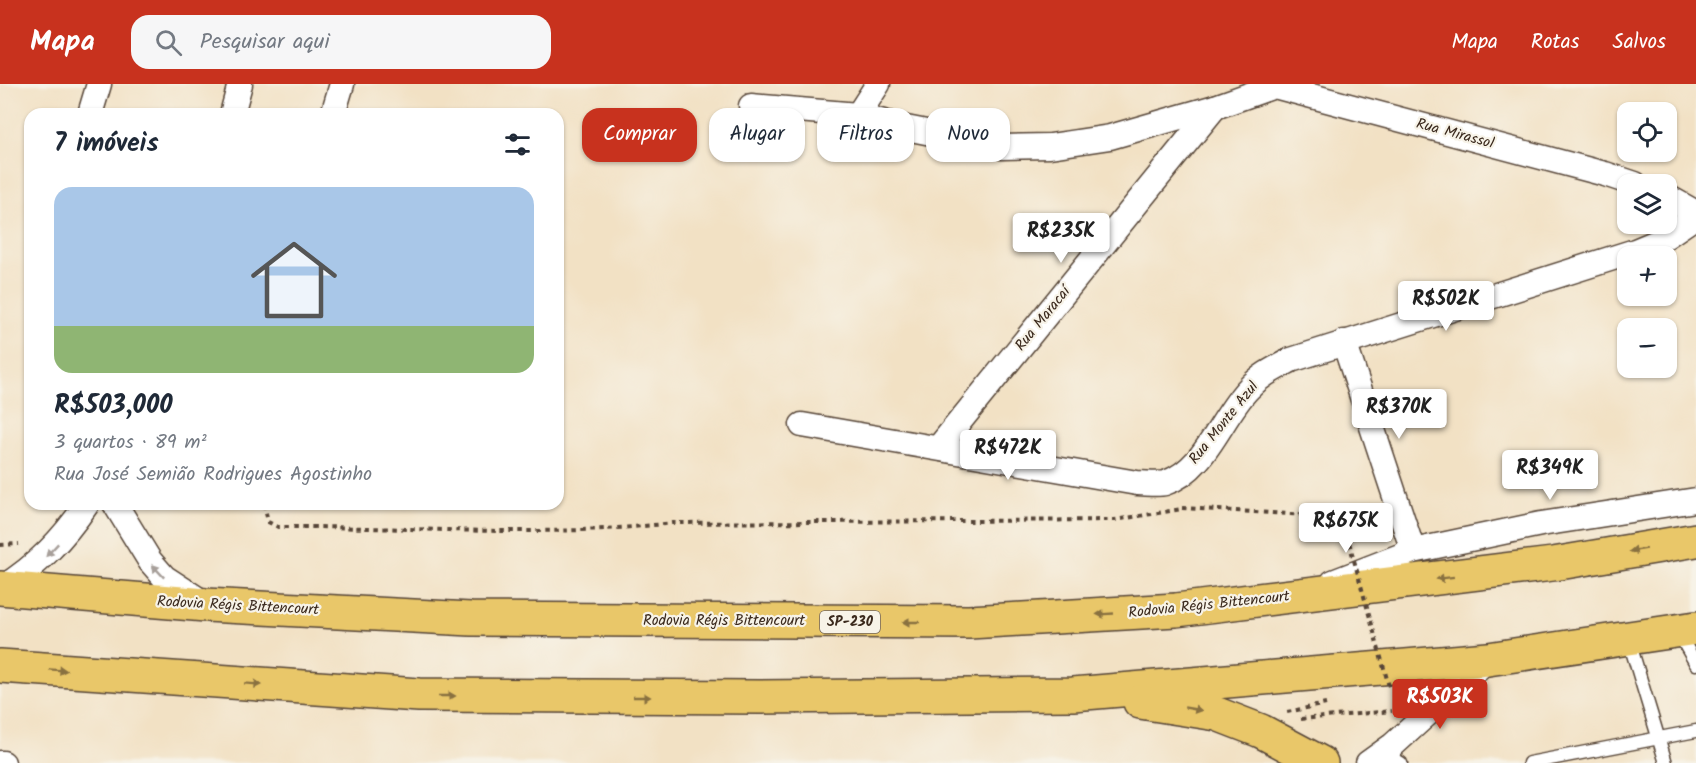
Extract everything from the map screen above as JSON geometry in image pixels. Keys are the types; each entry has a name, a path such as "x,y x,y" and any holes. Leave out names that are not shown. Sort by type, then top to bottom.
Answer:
{"highway":[{"name":"Rodovia Régis Bittencourt","path":"1,588 206,605 471,619 958,622 1176,610 1294,597 1553,564 1696,540"},
{"path":"0,666 418,696 759,697 1073,694 1488,659 1687,629"},
{"path":"1073,694 1217,714 1261,731 1321,763"}],"street":[{"path":"92,108 99,84"},
{"path":"234,108 240,84"},
{"path":"335,108 342,84"},
{"path":"863,108 878,84"},
{"path":"914,129 1002,147 1050,146 1110,137 1215,107 1277,85"},
{"name":"Rua Mirassol","path":"1277,85 1617,178"},
{"path":"751,106 817,112"},
{"name":"Rua Maracaí","path":"939,447 1215,107"},
{"path":"1677,203 1696,214"},
{"name":"Rua Monte Azul","path":"1162,484 1177,477 1196,461 1239,400 1262,376 1291,360 1635,251 1659,241 1696,214"},
{"path":"1344,342 1413,551"},
{"path":"802,425 1137,483 1162,484"},
{"path":"1294,597 1413,551 1541,524 1696,500"},
{"path":"1,588 33,568 54,549 83,510"},
{"path":"119,510 150,561 164,578 206,605"},
{"path":"1386,757 1488,659"}],"lane":[{"path":"1687,629 1696,664"},
{"path":"1628,638 1666,763"},
{"path":"1529,763 1696,731"}],"path":[{"path":"1162,484 1182,509"},
{"path":"265,510 268,522 278,527 540,532 628,528 672,523 1115,520 1182,509 1342,517 1390,690 1379,692"},
{"path":"1276,715 1333,702"},
{"path":"1300,720 1395,711 1386,757"}]}
